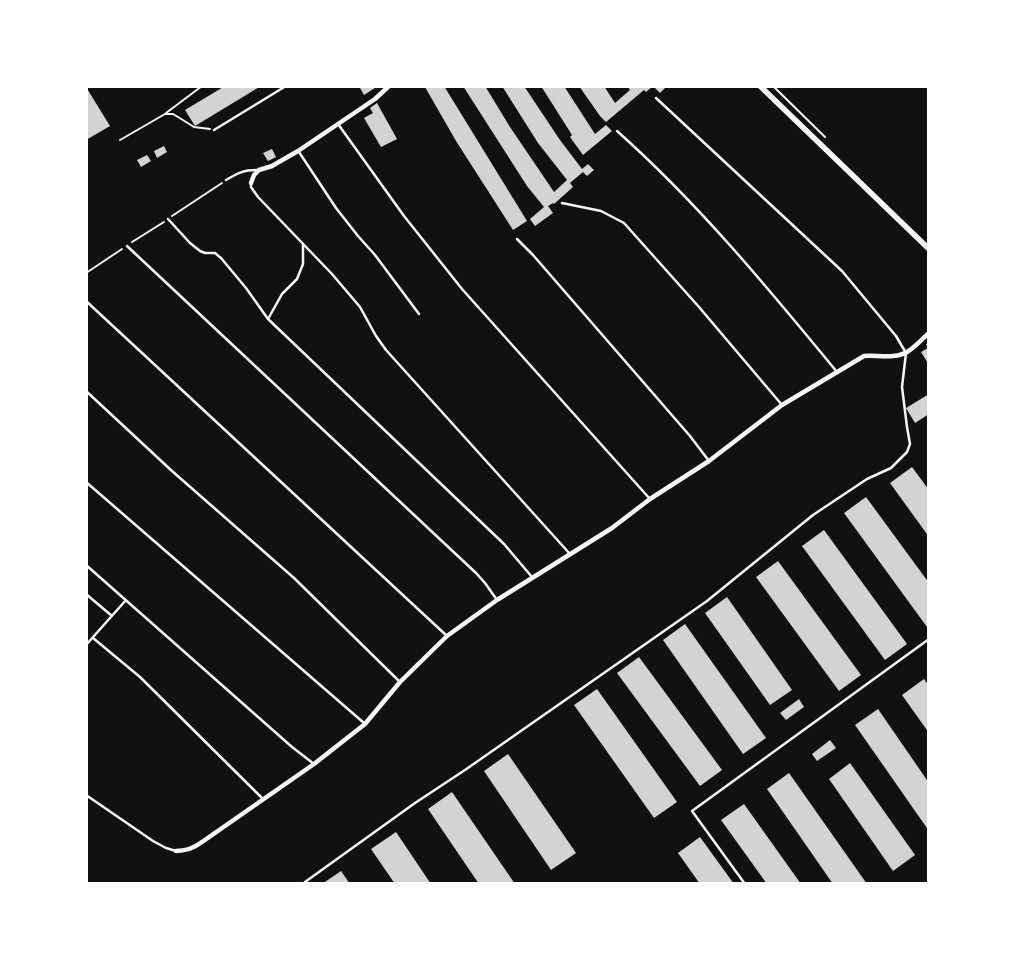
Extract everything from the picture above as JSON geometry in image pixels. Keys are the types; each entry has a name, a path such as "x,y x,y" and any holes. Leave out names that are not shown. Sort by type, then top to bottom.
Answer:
{"street":[{"path":"251,183 254,174 259,170 272,166 298,151 375,98 389,86"},
{"path":"760,86 929,249"},
{"path":"176,851 194,848 314,764 365,724 400,682 446,636 497,600 612,528 650,499 709,461 782,405 864,356 891,356 906,353 929,333"}],"lane":[{"path":"214,130 286,86"},
{"path":"306,884 305,882 415,803 707,601 813,515 867,478 891,468 907,452 910,444 902,387 906,353 896,336 842,271 656,98"},
{"path":"337,123 404,216 462,289 650,499"},
{"path":"616,131 683,195 720,235 766,286 837,372"},
{"path":"298,151 336,208 375,255 419,314"},
{"path":"226,180 246,170 259,170"},
{"path":"251,183 251,187 258,197 332,274 360,307 386,350 571,555"},
{"path":"562,203 601,211 624,223 699,307 782,405"},
{"path":"168,219 200,251 215,253 221,258 268,319 504,544 533,578"},
{"path":"517,239 677,421 709,461"},
{"path":"268,319 282,294 297,280 302,264 303,244"},
{"path":"127,246 476,573 497,600"},
{"path":"86,301 446,636"},
{"path":"86,391 172,471 294,578 400,682"},
{"path":"86,482 365,724"},
{"path":"86,565 292,747 314,764"},
{"path":"86,594 112,616"},
{"path":"86,645 126,600"},
{"path":"93,638 140,677 263,799"},
{"path":"745,884 692,811 929,639"},
{"path":"86,795 153,841 176,851"}],"path":[{"path":"120,140 165,114 202,86"},
{"path":"165,114 173,114 194,127 214,130"},
{"path":"86,273 226,180"}],"building":[{"path":"225,86 261,86 195,126 185,110"},
{"path":"362,86 378,86 364,95 360,88"},
{"path":"426,86 444,86 527,221 513,230 456,141"},
{"path":"463,86 485,86 554,192 567,180 538,143 502,86 524,86 582,169 588,164 594,170 587,176 583,172 570,183 573,187 554,204 548,206 553,213 535,226 530,219 544,207 527,186"},
{"path":"541,86 564,86 595,134 606,125 612,131 583,155 570,137 572,135"},
{"path":"579,86 604,86 615,103 630,90 627,86 653,86 646,92 644,90 606,122"},
{"path":"653,86 667,86 660,93"},
{"path":"86,87 110,126 86,140"},
{"path":"377,103 397,139 381,147 364,118 373,113 370,108"},
{"path":"164,146 167,152 157,158 154,151"},
{"path":"272,149 276,157 268,161 263,153"},
{"path":"147,155 151,161 141,167 137,160"},
{"path":"929,343 929,365 921,352 928,348 926,344"},
{"path":"929,394 929,414 915,423 906,408"},
{"path":"912,467 929,490 929,537 890,483"},
{"path":"866,497 929,583 929,625 927,627 844,513"},
{"path":"824,530 907,644 885,660 802,546"},
{"path":"778,561 861,675 839,691 756,577"},
{"path":"727,597 792,690 770,705 705,613"},
{"path":"685,624 766,738 743,754 663,640"},
{"path":"639,657 722,770 700,786 617,673"},
{"path":"924,679 929,686 929,733 902,695"},
{"path":"597,689 677,802 654,818 574,705"},
{"path":"799,699 804,707 786,720 780,713"},
{"path":"878,709 929,783 929,831 855,725"},
{"path":"830,740 836,748 817,761 812,754"},
{"path":"508,754 576,853 551,870 484,771"},
{"path":"850,763 915,855 893,871 829,779"},
{"path":"789,773 867,884 833,884 767,789"},
{"path":"452,792 515,884 479,884 428,809"},
{"path":"744,804 801,884 767,884 721,820"},
{"path":"396,832 431,884 395,884 371,849"},
{"path":"700,837 734,884 700,884 678,853"},
{"path":"341,871 350,884 322,884"}]}
